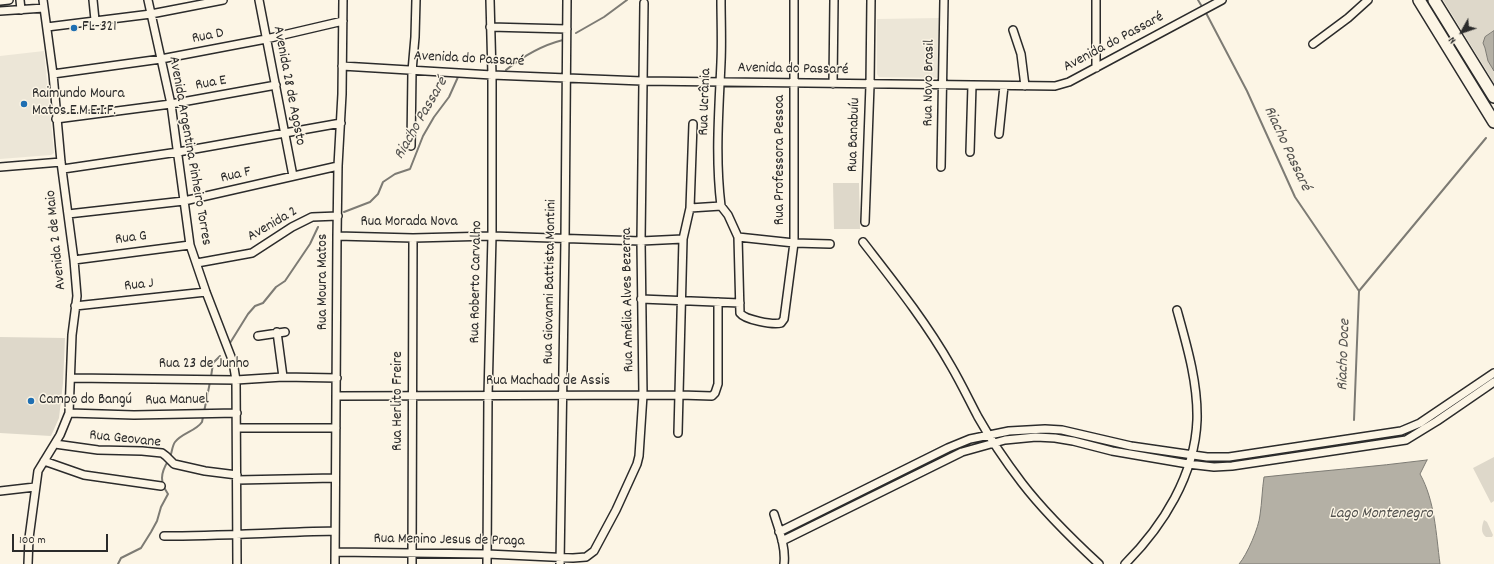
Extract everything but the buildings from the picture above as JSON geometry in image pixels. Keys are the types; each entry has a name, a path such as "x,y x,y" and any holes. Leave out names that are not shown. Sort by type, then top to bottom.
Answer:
{"main road":[{"path":"1434,0 1494,96"},
{"path":"1420,1 1494,122"},
{"path":"1429,17 1441,10"}],"street":[{"path":"0,1 10,0"},
{"path":"20,0 21,10"},
{"path":"93,0 95,20"},
{"name":"Avenida Argentina Pinheiro Torres","path":"148,0 171,104 190,245 206,292 234,362 237,413 237,564"},
{"path":"47,27 151,14 223,0"},
{"name":"Avenida 28 de Agosto","path":"259,0 293,176"},
{"name":"Rua Moura Matos","path":"335,564 337,236 343,0"},
{"path":"411,146 412,70 416,0"},
{"name":"Rua Roberto Carvalho","path":"487,564 488,396 492,236 492,75 490,0"},
{"name":"Rua Giovanni Battista Montini","path":"560,561 567,0"},
{"name":"Rua Ucrânia","path":"721,0 721,62 717,159 721,206"},
{"name":"Rua Professora Pessoa","path":"740,303 740,313 744,317 777,324 781,323 784,319 794,243 794,0"},
{"path":"833,84 834,0"},
{"name":"Rua Banabuíu","path":"865,222 870,85 871,0"},
{"name":"Rua Novo Brasil","path":"941,167 944,0"},
{"path":"1096,0 1096,68"},
{"name":"Avenida do Passaré","path":"342,66 492,75 642,81 794,82 870,85 1055,86 1069,82 1222,0"},
{"path":"1313,44 1348,18 1368,0"},
{"name":"Rua Amélia Alves Bezerra","path":"560,561 582,558 590,555 596,548 616,510 637,464 643,395 641,241 644,3"},
{"path":"0,12 21,10 44,4"},
{"name":"Avenida 2 de Maio","path":"35,487 38,471 55,444 69,413 72,335 76,296 74,260 56,119 53,74 44,4"},
{"name":"Rua D","path":"53,74 161,59 266,39 343,21"},
{"path":"490,27 567,29"},
{"path":"1014,30 1021,54 1025,86"},
{"name":"Rua E","path":"56,119 171,104 276,85"},
{"path":"970,152 972,85"},
{"path":"999,134 1004,86"},
{"path":"0,167 62,166 178,152 341,123"},
{"name":"Rua Ucrânia","path":"690,208 693,124"},
{"name":"Rua F","path":"68,214 184,201 338,166"},
{"path":"641,299 681,301 740,303 738,237 728,215 721,206 690,208 683,240 681,301 680,395 678,433"},
{"name":"Avenida 2","path":"197,263 252,253 292,227 312,217 338,216"},
{"name":"Rua Morada Nova","path":"337,236 413,238 492,236 641,241 683,240"},
{"path":"738,237 794,243 830,244"},
{"name":"Rua Herlito Freire","path":"412,564 413,238"},
{"path":"864,242 893,280 936,342 989,435 1022,483 1060,527 1099,564"},
{"name":"Rua G","path":"74,260 190,245"},
{"name":"Rua J","path":"75,306 206,292"},
{"name":"Rua Machado de Assis","path":"337,396 680,395 710,397 715,393 718,384 718,302"},
{"path":"1125,564 1149,538 1164,517 1176,495 1194,443 1196,420 1194,382 1187,346 1177,310"},
{"path":"258,336 281,332 283,377"},
{"path":"779,532 948,448 970,439 1028,429 1062,430 1131,446 1207,457 1229,457 1401,431 1420,423 1494,373"},
{"name":"Rua 23 de Junho","path":"71,378 236,380 283,377 337,378"},
{"path":"782,541 962,452 1005,440 1036,437 1055,438 1112,451 1188,464 1214,467 1232,466 1406,440 1431,425 1494,382"},
{"name":"Rua Manuel","path":"69,413 237,413"},
{"path":"237,428 336,428"},
{"name":"Rua Geovane","path":"55,444 98,450 152,452 162,454 169,460 206,471 237,477 335,478"},
{"path":"44,461 84,475 161,486"},
{"path":"0,491 35,487 29,538 28,564"},
{"path":"774,514 782,541 784,564"},
{"path":"164,536 335,531"},
{"name":"Rua Menino Jesus de Praga","path":"336,552 487,554 560,561"}],"shaded area":[{"path":"1443,0 1494,0 1494,31 1483,43 1488,61 1494,71 1494,83"},
{"path":"940,18 940,78 879,77 877,74 877,19"},
{"name":"Raimundo Moura Matos E.M.E.I.F.","path":"44,51 54,153 51,155 0,159 0,56"},
{"path":"833,183 859,183 860,229 834,229"},
{"name":"Campo do Bangú","path":"0,337 65,338 63,383 59,418 51,436 0,433"},
{"path":"1494,457 1494,501 1491,503 1473,468"},
{"path":"1484,520 1487,522 1493,535 1492,537 1486,537 1482,531"}],"water":[{"path":"1494,31 1494,71 1488,61 1483,43 1485,37"},
{"name":"Lago Montenegro","path":"1427,460 1420,474 1432,506 1440,564 1239,564 1249,548 1259,520 1264,477"}],"waterway":[{"name":"Riacho Passaré","path":"576,33 604,17 627,0"},
{"name":"Riacho Passaré","path":"1198,0 1201,5"},
{"name":"Riacho Passaré","path":"1205,11 1247,91 1295,197 1359,291"},
{"name":"Riacho Passaré","path":"506,70 533,52 563,40"},
{"name":"Riacho Passaré","path":"344,212 370,202 378,194 383,182 395,174 410,169 423,136 434,117 449,97 458,77 462,76"},
{"path":"1359,291 1486,138"},
{"name":"Riacho Passaré","path":"230,343 248,314 255,306 263,303 276,287 285,281 310,244 318,227"},
{"name":"Riacho Doce","path":"1354,420 1359,291"},
{"name":"Riacho Passaré","path":"211,377 213,363 220,356"},
{"name":"Riacho Passaré","path":"170,457 175,442 181,436 196,428 202,422 210,382"},
{"name":"Riacho Passaré","path":"118,564 121,558 141,548 157,521 161,507 168,494 162,482 162,474 168,461"}],"place":[{"name":"FL-321","path":"74,28"},
{"name":"Raimundo Moura Matos E.M.E.I.F.","path":"24,104"},
{"name":"Campo do Bangú","path":"31,401"}]}
